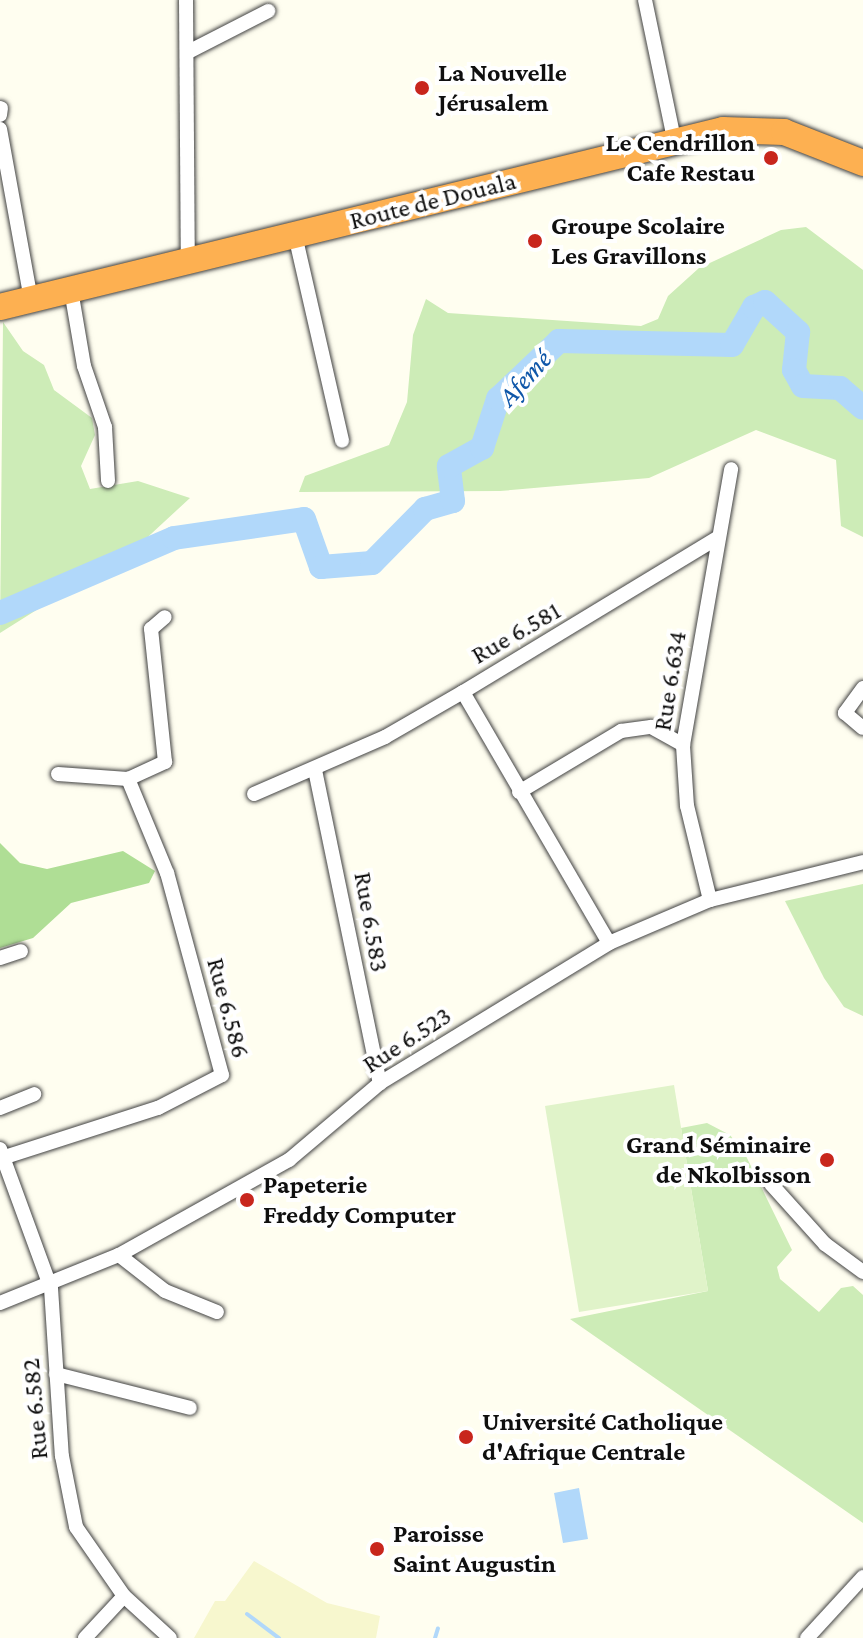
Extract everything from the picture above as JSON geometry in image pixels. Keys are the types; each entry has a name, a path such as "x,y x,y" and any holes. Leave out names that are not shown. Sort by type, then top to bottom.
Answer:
{"highway":[{"name":"Route de Douala","path":"0,307 674,139 757,128 830,146 863,163"}],"street":[{"path":"186,0 190,51 188,261"},
{"path":"645,0 674,139"},
{"path":"190,51 268,11"},
{"path":"0,115 1,108"},
{"path":"0,129 31,299"},
{"path":"295,235 342,441"},
{"path":"71,290 84,366 105,427 108,481"},
{"name":"Rue 6.634","path":"710,900 687,806 683,745 731,469"},
{"name":"Rue 6.581","path":"609,943 463,692 717,538"},
{"path":"58,774 128,779 165,762 151,629 165,617"},
{"path":"863,688 845,713 863,728"},
{"path":"254,794 315,770 463,692"},
{"path":"519,792 621,731 651,727 683,745"},
{"name":"Rue 6.583","path":"315,770 380,1083"},
{"name":"Rue 6.586","path":"2,1153 158,1108 222,1075 167,873 128,779"},
{"name":"Rue 6.523","path":"0,1303 51,1288 119,1255 313,1145 380,1083 609,943 710,900 863,862"},
{"path":"0,958 21,951"},
{"path":"0,1108 34,1094"},
{"name":"Rue 6.582","path":"2,1153 51,1288 56,1374 76,1527 124,1596 166,1637"},
{"path":"771,1184 825,1244 863,1272"},
{"path":"119,1255 165,1291 217,1312"},
{"path":"56,1374 190,1408"},
{"path":"807,1638 863,1577"},
{"path":"85,1638 124,1596"}],"green space":[{"path":"806,227 863,270 863,537 841,526 836,460 756,430 649,478 500,491 299,492 305,476 389,445 407,402 413,335 426,299 448,313 641,326 658,319 668,296 699,268 781,230"},
{"path":"3,322 23,351 44,365 54,390 92,418 95,435 81,466 90,489 138,481 190,498 138,546 0,633"},
{"path":"0,843 20,863 47,869 123,851 155,871 149,883 71,903 33,938 0,948"},
{"path":"863,884 863,1016 844,1007 824,978 785,901"},
{"path":"674,1085 708,1291 579,1312 545,1106"},
{"path":"707,1123 730,1135 746,1156 792,1250 777,1267 780,1279 819,1312 841,1288 853,1286 863,1295 863,1523 570,1319 708,1291 681,1128"},
{"path":"254,1561 327,1603 380,1616 376,1638 194,1638 215,1601 225,1601"}],"water":[{"path":"579,1488 588,1539 563,1543 554,1493"}],"waterway":[{"name":"Afemé","path":"0,613 174,538 304,519 321,567 372,563 425,509 453,501 449,466 482,448 498,399 559,341 732,345 754,307 765,302 798,332 794,370 803,386 840,388 863,408"},
{"path":"247,1614 279,1638"},
{"path":"435,1638 438,1628"}],"place":[{"name":"La Nouvelle Jérusalem","path":"422,88"},
{"name":"Le Cendrillon Cafe Restau","path":"771,158"},
{"name":"Groupe Scolaire Les Gravillons","path":"535,241"},
{"name":"Grand Séminaire de Nkolbisson","path":"827,1160"},
{"name":"Papeterie Freddy Computer","path":"247,1200"},
{"name":"Université Catholique d'Afrique Centrale","path":"466,1437"},
{"name":"Paroisse Saint Augustin","path":"377,1549"}]}
